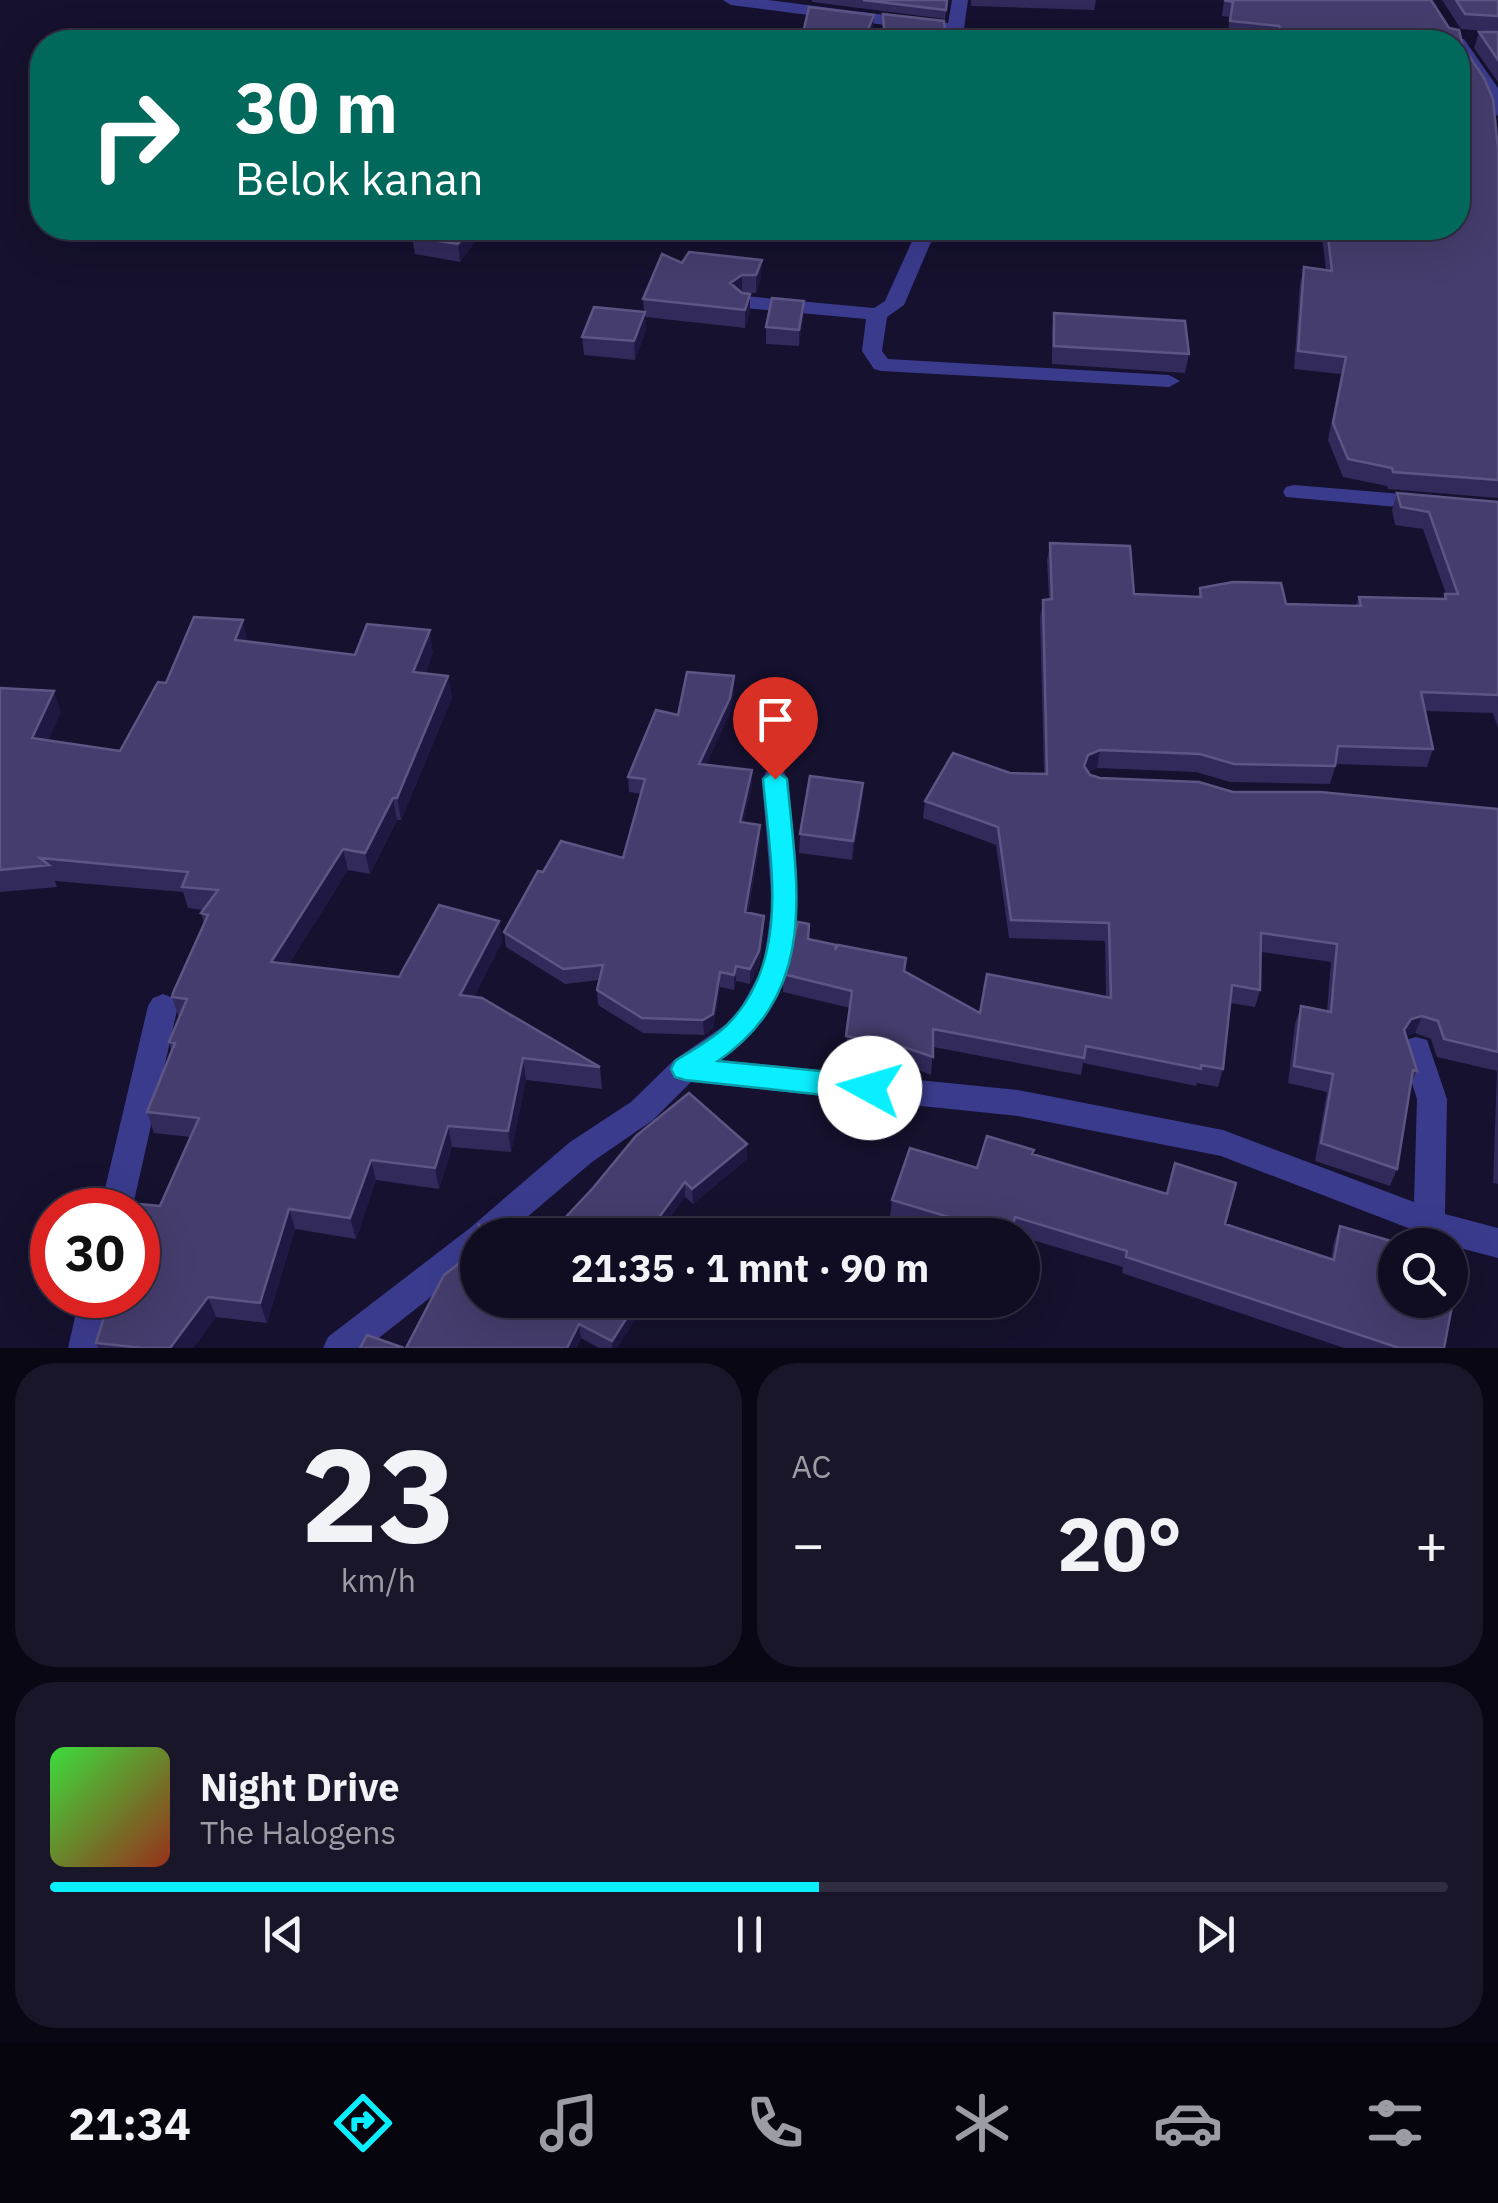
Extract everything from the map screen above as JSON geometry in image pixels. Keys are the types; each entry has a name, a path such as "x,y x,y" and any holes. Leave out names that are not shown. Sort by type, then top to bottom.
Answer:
{"street":[{"path":"731,0 917,30"},
{"path":"955,30 960,0"},
{"path":"1470,39 1483,39"},
{"path":"1470,60 1498,99 1498,111"},
{"path":"744,302 877,314 894,305 922,240"},
{"path":"877,314 872,350 881,366 1168,381"},
{"path":"1294,492 1498,509"},
{"path":"503,1218 581,1152 642,1110 685,1069 735,1034 759,1004 778,968 786,904 775,779"},
{"path":"121,1188 163,1006"},
{"path":"1416,1049 1432,1099 1429,1222"},
{"path":"685,1069 1018,1104 1223,1144 1429,1222 1498,1243"},
{"path":"340,1348 460,1253"},
{"path":"85,1348 92,1318"}],"building":[{"path":"863,0 947,0 946,10"},
{"path":"1224,0 1431,0 1449,28 1459,30 1281,30 1279,26 1230,21 1233,2"},
{"path":"1456,0 1498,0 1498,16 1465,14"},
{"path":"809,7 874,15 868,30 804,30"},
{"path":"883,14 944,21 945,30 884,30"},
{"path":"1479,32 1498,32 1498,60"},
{"path":"1470,57 1493,99 1498,149 1498,480 1393,472 1392,468 1348,459 1333,423 1346,357 1298,351 1304,267 1332,271 1328,240 1470,240"},
{"path":"689,252 762,260 756,275 742,275 730,283 750,294 745,310 643,299 662,254 682,263"},
{"path":"772,298 804,301 799,330 766,327"},
{"path":"594,307 645,312 634,341 582,337"},
{"path":"1054,313 1185,321 1189,354 1054,346"},
{"path":"1397,493 1498,502 1498,695 1421,692 1433,749 1338,746 1335,766 1234,764 1200,754 1100,750 1088,755 1084,766 1090,775 1100,778 1199,782 1233,792 1320,792 1498,809 1498,1052 1444,1039 1438,1021 1422,1016 1411,1019 1404,1030 1417,1071 1413,1070 1397,1169 1321,1143 1333,1074 1294,1066 1301,1006 1331,1012 1337,944 1261,933 1260,990 1232,985 1223,1069 1201,1065 1201,1069 1086,1046 1084,1058 933,1029 933,1057 898,1045 846,1036 852,991 783,974 798,922 809,924 808,939 836,945 835,950 838,945 906,958 904,971 980,1013 987,974 1111,998 1109,923 1011,920 998,827 925,801 953,753 1010,773 1047,774 1043,600 1052,599 1050,543 1130,546 1134,594 1201,597 1200,588 1233,582 1281,583 1286,604 1361,606 1359,597 1446,599 1445,594 1458,594 1429,512 1401,507"},
{"path":"194,617 243,620 235,640 355,655 367,624 430,630 413,672 448,676 397,798 393,798 365,853 343,849 271,962 399,977 439,905 499,921 460,995 482,998 600,1067 523,1058 508,1131 448,1126 435,1168 371,1160 350,1218 289,1209 260,1303 208,1297 170,1348 142,1348 96,1343 104,1318 160,1318 160,1206 199,1118 147,1112 175,1043 169,1042 187,999 172,997 173,993 208,915 201,913 218,890 182,887 188,872 40,858 49,865 0,870 0,688 54,691 32,738 120,751 158,682 166,683"},
{"path":"687,672 734,676 730,698 699,764 752,770 740,822 760,825 745,912 764,916 759,951 750,969 736,966 734,975 720,972 713,1014 703,1020 642,1018 597,990 603,965 563,969 504,932 538,871 543,872 561,841 623,858 645,779 628,777 656,710 678,715"},
{"path":"810,776 863,783 853,841 800,834"},
{"path":"689,1093 747,1144 692,1189 685,1182 659,1218 565,1218 636,1136"},
{"path":"987,1136 1034,1150 1032,1154 1167,1194 1175,1163 1236,1183 1225,1224 1334,1260 1340,1226 1378,1237 1378,1318 1450,1318 1444,1348 1399,1348 1126,1257 1127,1251 1040,1225 1040,1218 952,1218 892,1200 910,1148 977,1168"},
{"path":"460,1263 460,1318 627,1318 612,1341 579,1324 567,1348 406,1348 444,1275"},
{"path":"367,1335 404,1348 360,1348"}],"route":[{"path":"775,779 786,904 778,968 750,1018 735,1034 685,1069 870,1088"}]}
